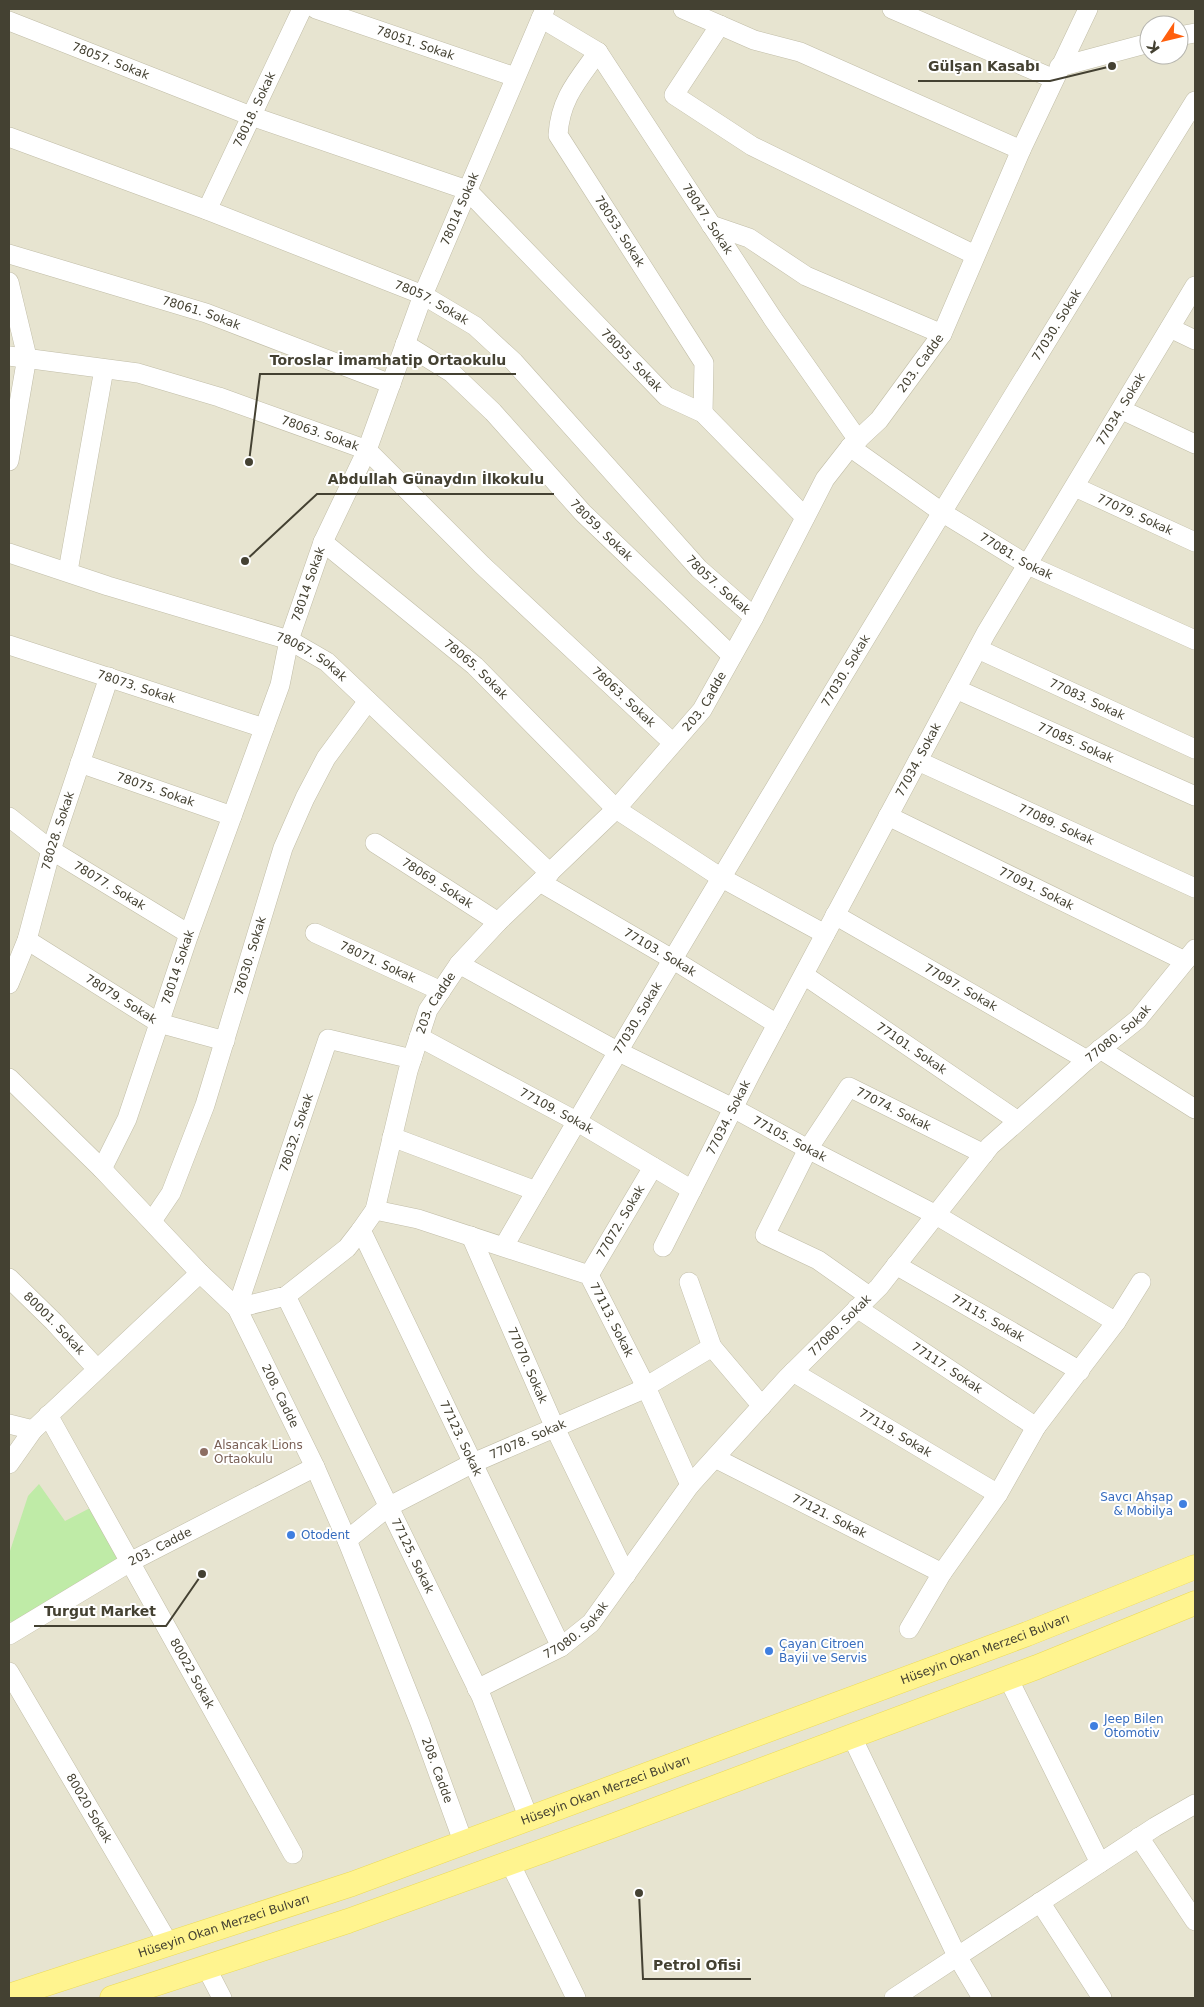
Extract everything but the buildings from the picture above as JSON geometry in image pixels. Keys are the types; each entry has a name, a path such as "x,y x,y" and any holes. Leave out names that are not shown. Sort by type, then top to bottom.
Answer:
{"main road":[{"name":"Hüseyin Okan Merzeci Bulvarı","path":"11,1990 169,1944 352,1884 464,1844 1027,1634 1195,1567"},
{"path":"112,1998 348,1921 510,1863 1008,1678 1195,1603"}],"street":[{"name":"78018. Sokak","path":"207,210 302,9"},
{"name":"78051. Sokak","path":"316,9 515,77"},
{"path":"683,9 754,40 800,52 1021,150"},
{"path":"892,9 1056,73 1139,46"},
{"name":"203. Cadde","path":"237,1308 286,1296 347,1248 375,1210 412,1059 428,1010 458,964 498,922 616,809 702,710 754,617 825,479 854,443 879,420 942,334 1021,150 1088,9"},
{"name":"78014 Sokak","path":"102,1169 127,1119 189,934 280,685 289,640 323,542 367,450 423,295 543,11"},
{"name":"78047. Sokak","path":"543,11 598,52 854,443"},
{"name":"78057. Sokak","path":"9,21 251,116 467,190"},
{"path":"720,26 674,95 752,146 975,255"},
{"name":"78053. Sokak","path":"598,52 572,87 559,116 558,135 704,363 704,414"},
{"name":"77030. Sokak","path":"504,1246 720,877 1195,101"},
{"name":"78057. Sokak","path":"9,137 207,210 423,295 475,326 514,362 699,569 754,617"},
{"name":"78055. Sokak","path":"467,190 666,396 704,414 805,517"},
{"path":"711,224 749,238 806,276 942,334"},
{"name":"78061. Sokak","path":"9,254 206,313 391,384"},
{"path":"9,282 18,357 9,461"},
{"name":"77034. Sokak","path":"663,1247 777,1024 978,649 1195,286"},
{"path":"1170,328 1195,340"},
{"name":"78059. Sokak","path":"405,344 452,374 493,412 584,513 732,656"},
{"name":"78063. Sokak","path":"18,357 138,373 219,397 367,450 482,565 673,744"},
{"path":"68,571 104,369"},
{"path":"1122,410 1195,444"},
{"name":"77081. Sokak","path":"854,443 943,513 1028,565 1195,640"},
{"name":"77079. Sokak","path":"1075,487 1195,542"},
{"name":"78065. Sokak","path":"323,542 474,666 616,809"},
{"name":"78067. Sokak","path":"9,553 68,571 108,586 289,640 327,662 545,878"},
{"name":"78073. Sokak","path":"9,645 264,728"},
{"name":"77083. Sokak","path":"978,649 1195,749"},
{"name":"78028. Sokak","path":"9,984 27,940 51,850 109,677"},
{"name":"77085. Sokak","path":"956,689 1195,796"},
{"name":"78030. Sokak","path":"152,1221 171,1193 205,1105 283,848 305,798 326,758 368,701"},
{"name":"77089. Sokak","path":"918,761 1195,888"},
{"name":"78075. Sokak","path":"80,763 232,816"},
{"path":"616,809 720,877 825,934"},
{"name":"77091. Sokak","path":"888,816 1190,955"},
{"name":"78077. Sokak","path":"9,818 51,850 189,934"},
{"name":"78069. Sokak","path":"375,843 498,922"},
{"name":"77103. Sokak","path":"545,878 777,1024"},
{"name":"77097. Sokak","path":"835,915 1195,1109"},
{"name":"78071. Sokak","path":"315,933 441,991"},
{"name":"78079. Sokak","path":"27,940 159,1023 225,1041"},
{"name":"77080. Sokak","path":"478,1689 561,1648 592,1623 690,1485 793,1372 863,1302 896,1265 984,1154 1018,1121 1138,1018 1190,955"},
{"name":"77105. Sokak","path":"458,964 617,1051 733,1108 936,1215 1116,1322"},
{"name":"77101. Sokak","path":"804,974 1018,1121"},
{"name":"77109. Sokak","path":"419,1038 576,1121 692,1190"},
{"name":"78032. Sokak","path":"237,1308 328,1039 412,1059"},
{"name":"208. Cadde","path":"9,1078 102,1169 200,1273 237,1308 315,1467 347,1540 420,1723 464,1844"},
{"name":"77074. Sokak","path":"765,1235 808,1149 849,1087 984,1154"},
{"path":"392,1137 536,1191"},
{"name":"77072. Sokak","path":"589,1275 653,1166"},
{"name":"77113. Sokak","path":"375,1210 418,1219 589,1275 646,1387 690,1485"},
{"name":"77123. Sokak","path":"361,1230 561,1648"},
{"name":"77117. Sokak","path":"765,1235 818,1260 863,1302 1036,1427"},
{"name":"77070. Sokak","path":"471,1236 555,1428 626,1575"},
{"name":"77115. Sokak","path":"896,1265 1080,1371"},
{"path":"9,1464 33,1430 48,1415 200,1273"},
{"name":"80001. Sokak","path":"9,1278 54,1322 97,1369"},
{"path":"689,1282 712,1347 762,1406"},
{"path":"909,1628 942,1573 998,1494 1036,1427 1116,1322 1140,1282"},
{"name":"77125. Sokak","path":"286,1296 478,1689 529,1820"},
{"name":"77078. Sokak","path":"347,1540 388,1507 473,1463 646,1387 712,1347"},
{"name":"77119. Sokak","path":"793,1372 998,1494"},
{"name":"80022 Sokak","path":"48,1415 293,1854"},
{"path":"9,1424 33,1430"},
{"name":"77121. Sokak","path":"715,1458 942,1573"},
{"name":"203. Cadde","path":"9,1635 130,1562 315,1467"},
{"name":"80020 Sokak","path":"9,1672 169,1944"},
{"path":"1008,1678 1100,1863"},
{"path":"852,1737 957,1956 982,1998"},
{"path":"894,1998 1138,1837 1195,1804"},
{"path":"1138,1837 1195,1921"},
{"path":"510,1863 576,1998"},
{"path":"1040,1902 1102,1998"},
{"path":"206,1967 222,1998"}],"shaded area":[{"path":"9,9 1195,9 1195,1998 9,1998"}],"green space":[{"path":"39,1484 65,1521 92,1507 123,1560 12,1622 9,1621 9,1554 28,1496"}],"place":[{"name":"Gülşan Kasabı","path":"1112,66"},
{"name":"Toroslar İmamhatip Ortaokulu","path":"249,462"},
{"name":"Abdullah Günaydın İlkokulu","path":"245,561"},
{"name":"Alsancak Lions Ortaokulu","path":"204,1452"},
{"name":"Savcı Ahşap & Mobilya","path":"1183,1504"},
{"name":"Otodent","path":"291,1535"},
{"name":"Turgut Market","path":"202,1574"},
{"name":"Çayan Citroen Bayii ve Servis","path":"769,1651"},
{"name":"Jeep Bilen Otomotiv","path":"1094,1726"},
{"name":"Petrol Ofisi","path":"639,1893"}]}
